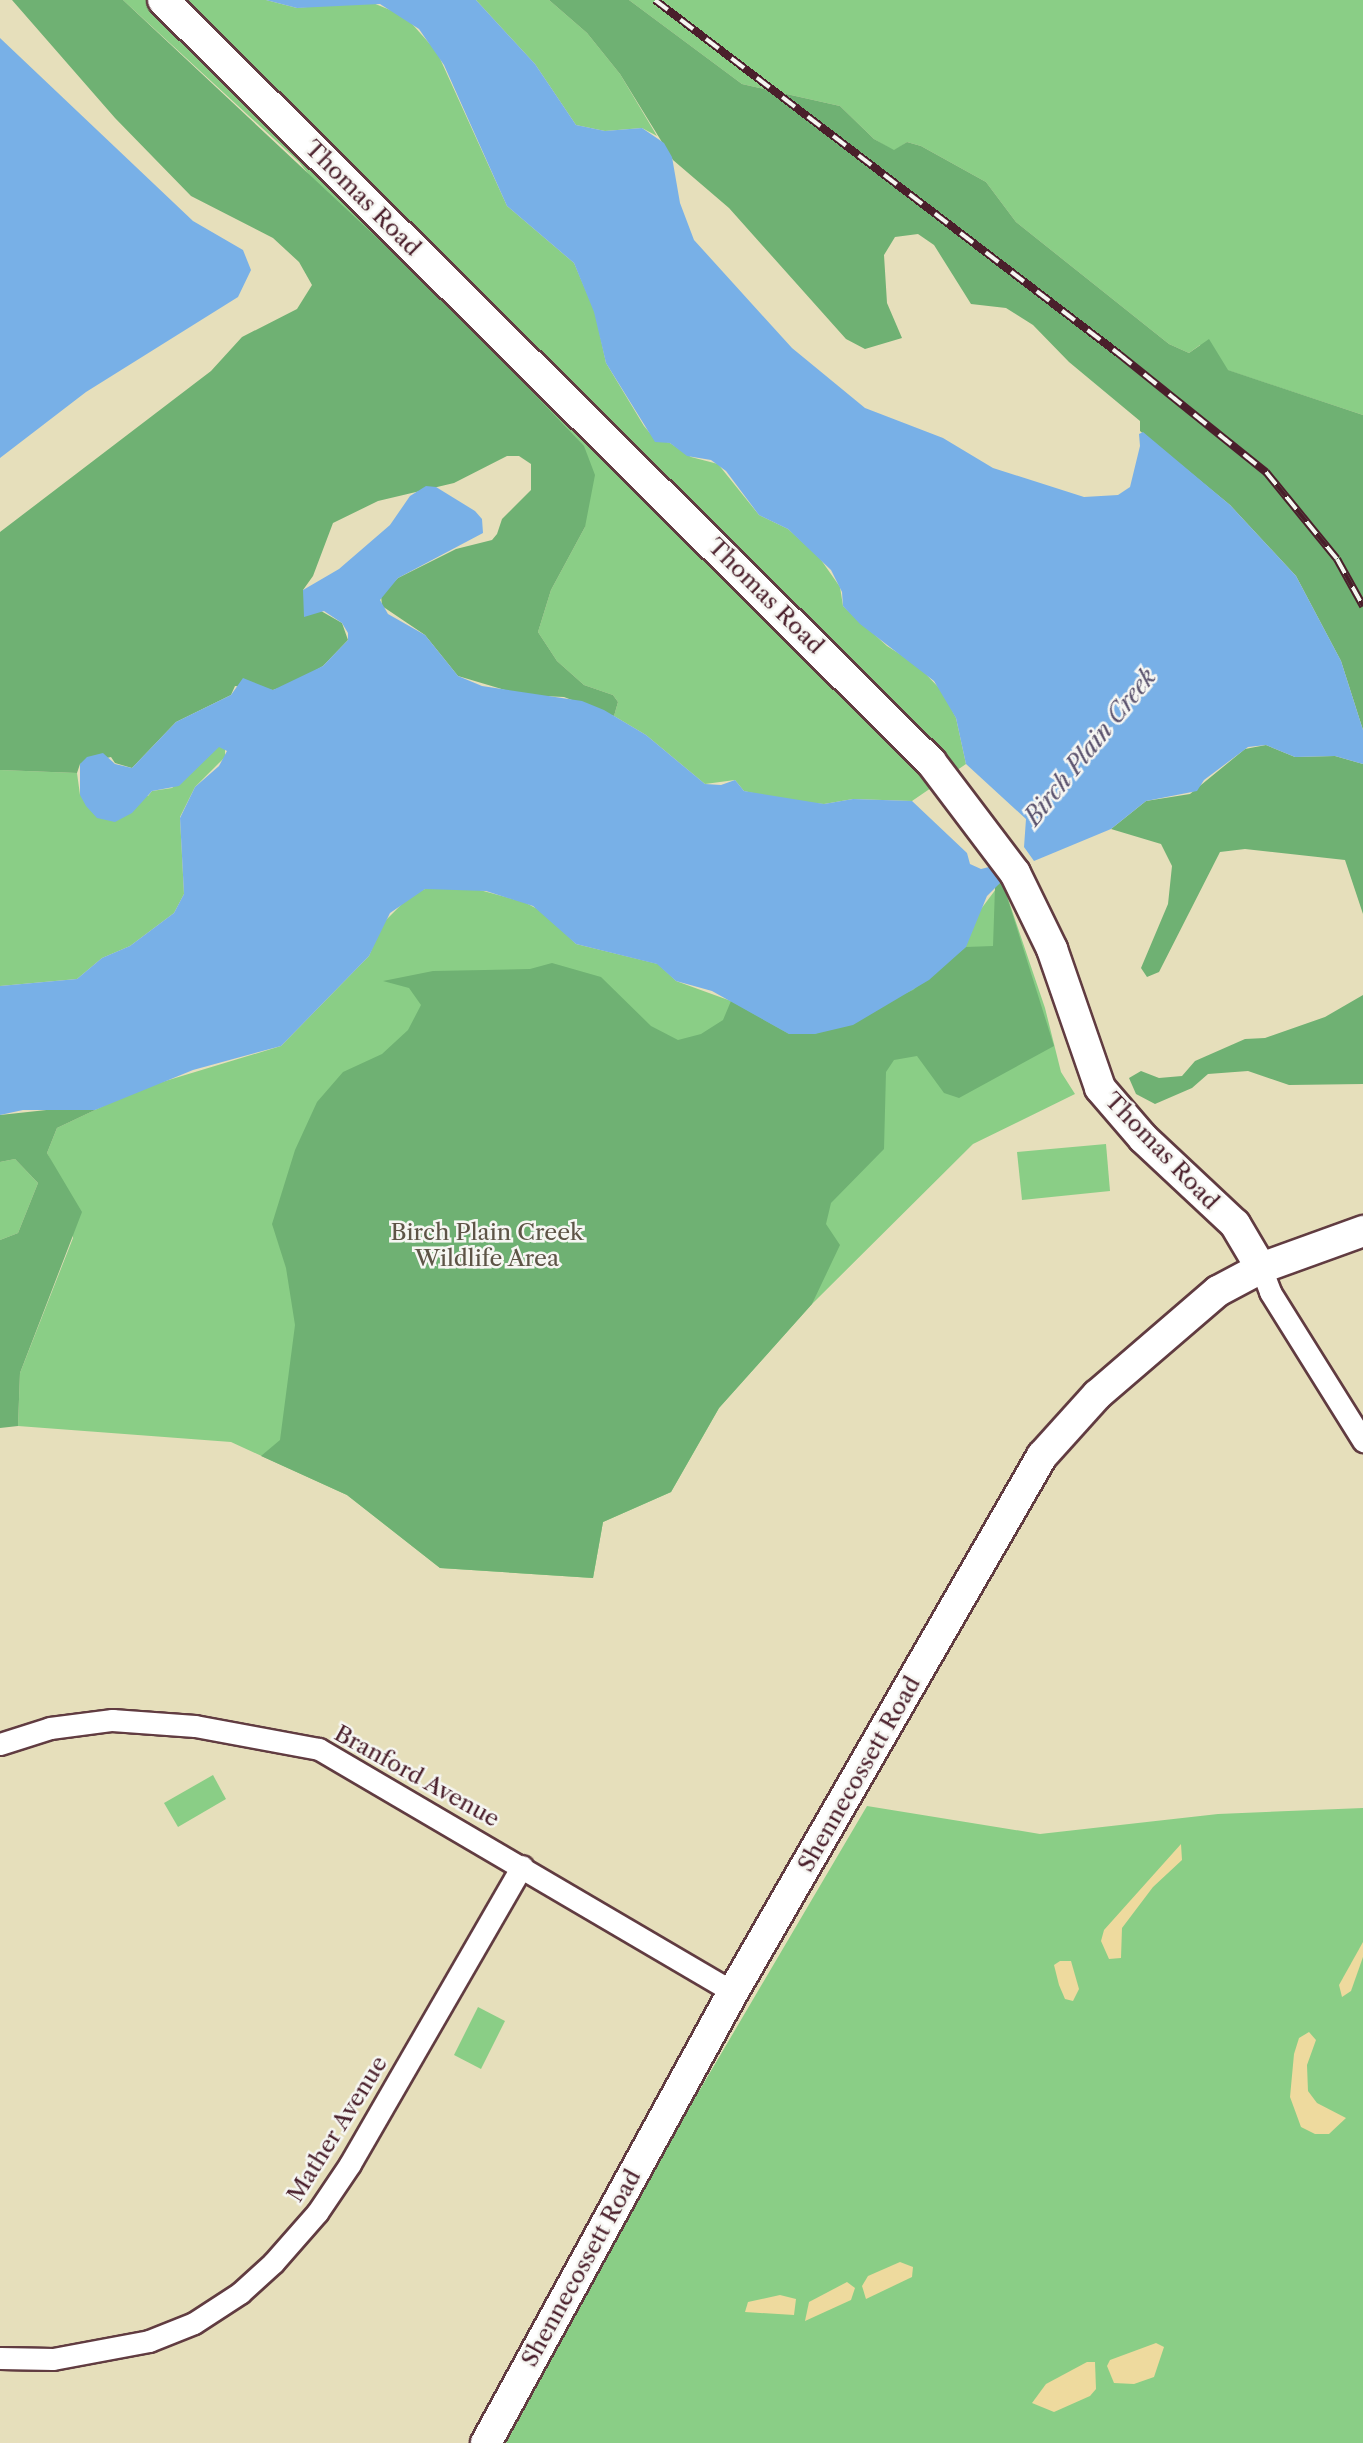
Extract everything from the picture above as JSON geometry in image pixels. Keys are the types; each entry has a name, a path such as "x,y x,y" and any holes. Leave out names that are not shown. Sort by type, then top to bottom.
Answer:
{"main road":[{"name":"Thomas Road","path":"163,0 886,714 931,762 1010,865 1052,949 1101,1088 1143,1138 1235,1224 1261,1268"},
{"name":"Shennecossett Road","path":"486,2443 733,1992 1042,1456 1072,1420 1165,1332 1218,1291 1261,1268 1363,1231"}],"street":[{"path":"1261,1268 1270,1292 1363,1441"},
{"name":"Branford Avenue","path":"0,1744 50,1728 112,1720 195,1726 320,1749 733,1992"},
{"name":"Mather Avenue","path":"0,2358 53,2359 149,2341 194,2323 240,2293 274,2263 317,2214 350,2164 522,1866"}],"green space":[{"path":"12,0 123,0 453,309 584,446 595,475 585,527 551,590 538,632 557,661 584,685 613,695 618,702 614,716 564,697 522,695 458,676 425,635 382,606 381,595 398,578 456,549 492,540 497,534 502,519 531,490 531,464 519,456 507,456 454,483 378,501 333,523 313,576 303,590 321,611 342,623 348,640 323,666 296,682 273,690 235,686 231,695 176,722 132,768 115,763 111,757 80,764 77,773 0,770 0,532 211,371 242,337 297,309 312,285 299,262 273,238 191,196 115,118"},
{"path":"123,0 266,0 297,8 368,1 405,16 437,52 507,206 574,263 595,312 606,363 644,426 654,438 670,443 691,457 718,464 759,515 788,529 819,557 840,587 843,606 887,646 917,665 943,692 956,718 966,764 912,801 853,799 824,804 788,801 744,791 735,780 705,784 646,735 614,716 618,702 613,695 584,685 557,661 538,632 551,590 585,527 299,162"},
{"path":"476,0 549,0 587,33 620,74 657,136 642,128 605,131 576,125 535,64"},
{"path":"549,0 629,0 742,84 840,106 874,139 894,150 907,142 921,146 986,182 1016,222 1169,344 1189,353 1209,339 1228,370 1363,415 1363,730 1341,661 1296,576 1230,505 1140,431 1140,421 1069,362 1033,325 1006,308 971,304 934,245 918,234 895,237 884,255 887,303 902,338 865,349 846,339 729,208 673,160 620,74 587,33"},
{"path":"629,0 1363,0 1363,415 1227,370 1200,345 1189,353 1169,344 1016,222 986,182 921,146 907,142 894,151 874,139 840,106 742,84"},
{"path":"1266,745 1295,757 1335,756 1363,764 1363,914 1345,860 1245,849 1220,852 1159,972 1147,977 1141,968 1168,904 1172,866 1161,844 1111,829 1146,801 1190,794 1245,749"},
{"path":"219,746 225,748 225,757 195,787 180,817 184,894 174,913 130,946 102,958 77,979 0,986 0,770 77,773 80,795 148,796 152,791 172,788"},
{"name":"Birch Plain Creek Wildlife Area","path":"1002,881 1045,1008 1061,1072 1075,1094 973,1144 812,1304 719,1408 671,1492 603,1522 593,1578 440,1568 347,1495 231,1442 18,1426 20,1373 73,1238 58,1175 47,1153 57,1128 139,1089 281,1046 369,956 382,924 411,895 425,889 476,889 524,902 545,913 576,944 658,964 676,981 731,1001 981,909"},
{"name":"Birch Plain Creek Wildlife Area","path":"1002,881 1054,1046 959,1098 944,1093 917,1056 894,1060 886,1072 884,1149 831,1203 826,1224 840,1245 812,1304 719,1408 671,1492 603,1522 593,1578 440,1568 347,1495 261,1456 280,1440 295,1325 286,1268 272,1224 295,1150 317,1102 343,1072 382,1054 408,1030 421,1005 409,988 383,981 433,971 530,969 552,963 601,977 651,1026 678,1040 701,1034 723,1020 731,1001 789,1034 815,1034 913,990 966,947 993,946 995,887"},
{"path":"1363,995 1363,1084 1289,1085 1248,1071 1208,1074 1192,1088 1155,1104 1136,1094 1129,1078 1141,1071 1159,1078 1182,1076 1195,1061 1245,1039 1265,1038 1325,1017"},
{"path":"65,1108 95,1110 57,1128 47,1153 82,1212 20,1373 18,1426 0,1428 0,1240 18,1233 38,1183 15,1159 0,1162 0,1115"},
{"path":"1106,1144 1110,1191 1022,1200 1017,1152"},
{"path":"15,1159 38,1183 18,1233 0,1240 0,1162"},
{"path":"213,1775 226,1799 178,1827 164,1803"},
{"path":"867,1806 1040,1834 1218,1814 1363,1808 1363,2443 506,2443 685,2115"},
{"path":"478,2007 505,2021 481,2069 454,2055"}],"sand":[{"path":"1181,1844 1182,1860 1153,1887 1122,1928 1121,1958 1109,1959 1101,1941 1104,1930"},
{"path":"1363,1942 1363,1957 1351,1991 1342,1997 1339,1985"},
{"path":"1060,1961 1071,1961 1079,1989 1073,2001 1065,1999 1059,1985 1054,1965"},
{"path":"1309,2032 1316,2040 1307,2065 1308,2091 1317,2103 1346,2118 1329,2134 1315,2134 1301,2127 1290,2097 1294,2054 1299,2038"},
{"path":"900,2262 913,2267 912,2277 866,2299 862,2286 868,2276"},
{"path":"847,2282 855,2288 851,2300 805,2321 809,2302"},
{"path":"780,2295 796,2299 794,2315 745,2312 748,2302"},
{"path":"1156,2343 1164,2347 1154,2377 1134,2384 1114,2383 1107,2366 1110,2360"},
{"path":"1087,2362 1095,2362 1096,2389 1090,2396 1054,2412 1032,2403 1046,2384"}],"water":[{"name":"Birch Plain Creek","path":"266,0 476,0 535,64 576,125 605,131 642,128 664,143 672,157 680,203 694,240 792,348 865,408 943,438 993,468 1084,497 1118,495 1130,487 1140,446 1139,434 1143,432 1230,505 1296,576 1341,661 1363,730 1363,764 1335,756 1295,757 1266,745 1248,747 1204,780 1197,791 1146,801 1111,829 1034,861 1024,847 1026,819 966,764 956,718 934,681 860,624 843,606 842,592 831,570 788,529 759,515 726,471 711,460 687,456 670,443 655,442 606,363 594,312 574,263 507,206 444,65 419,29 380,4 297,8"},
{"path":"0,38 193,221 243,250 251,270 238,297 86,392 0,458"},
{"path":"426,486 436,487 475,511 482,519 483,533 398,578 380,600 388,614 425,635 458,676 482,686 582,701 604,710 646,735 705,784 721,785 735,780 744,791 824,804 853,799 912,801 967,853 970,864 981,869 993,866 1002,881 987,896 966,947 929,980 853,1025 815,1034 789,1034 712,991 676,981 657,964 576,944 533,906 486,891 425,889 390,913 369,956 281,1046 193,1070 95,1110 23,1110 0,1115 0,986 77,979 102,958 130,946 174,913 184,894 180,818 195,787 219,766 227,751 219,747 179,786 152,791 132,813 115,822 97,818 86,806 80,795 80,764 87,757 103,753 115,764 132,768 176,722 231,695 243,678 273,690 323,666 348,640 348,633 342,623 324,611 304,617 303,590 339,569 390,525 410,496"}],"railway":[{"path":"655,0 1119,354 1266,472 1337,559 1363,606"}]}
